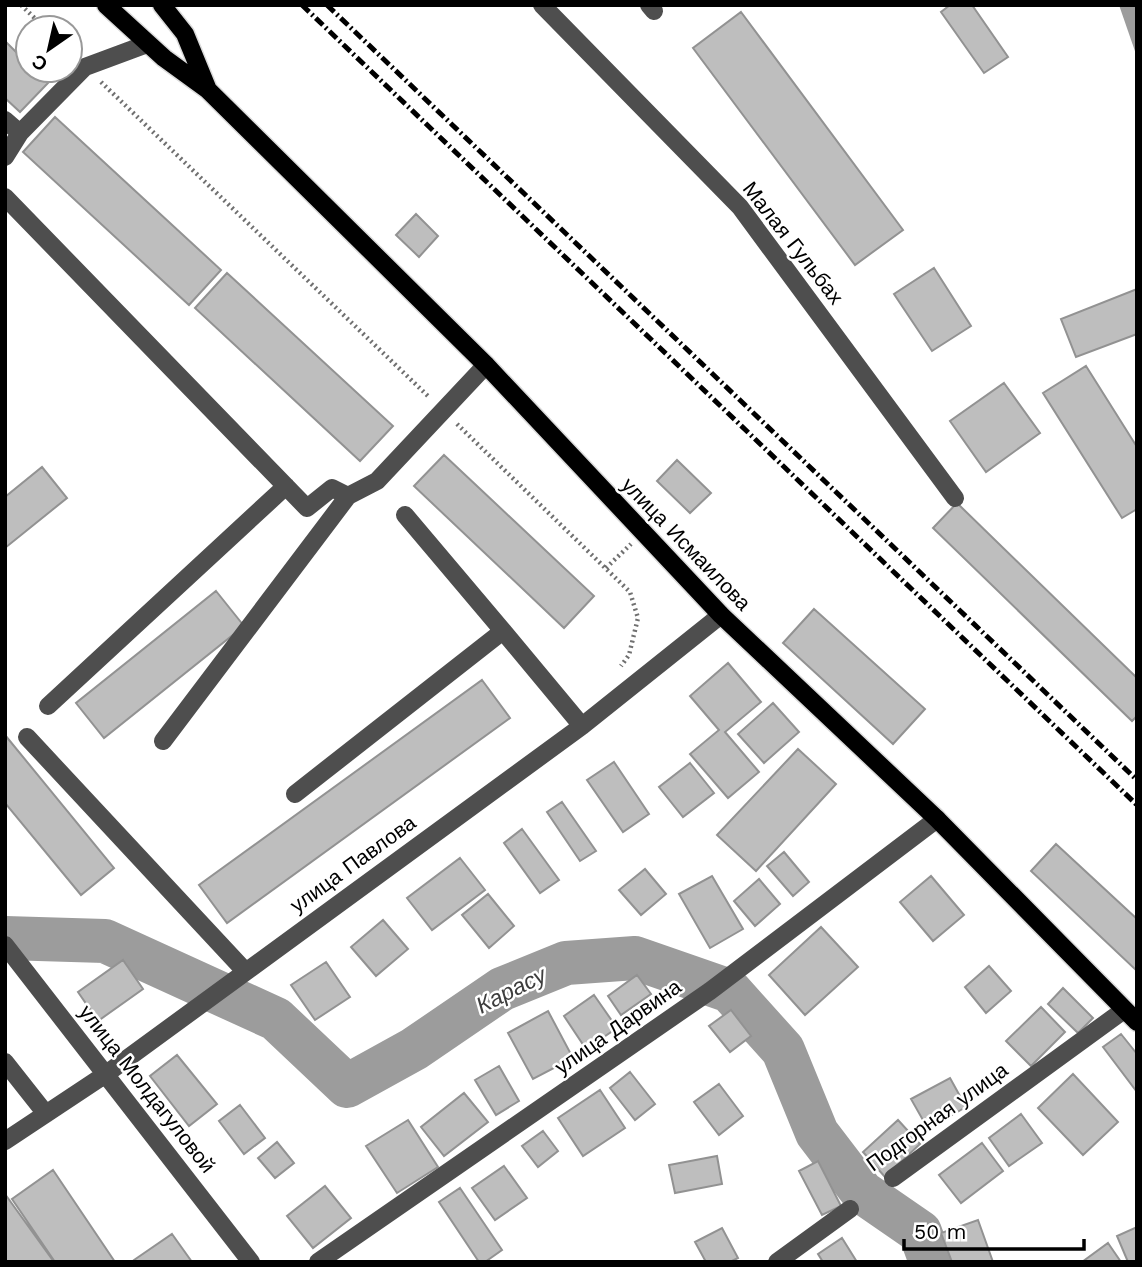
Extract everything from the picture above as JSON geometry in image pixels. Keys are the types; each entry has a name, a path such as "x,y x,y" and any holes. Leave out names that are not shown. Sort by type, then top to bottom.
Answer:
{"main road":[{"name":"улица Исмаилова","path":"106,5 147,44 208,90 486,365 721,615 937,819 1130,1016"},
{"name":"улица Исмаилова","path":"162,5 186,34 208,90"}],"street":[{"name":"Малая Гульбах","path":"542,5 740,206 955,498"},
{"path":"5,157 20,133 85,66 147,44"},
{"path":"5,120 20,133"},
{"path":"5,197 307,508 332,488 348,496"},
{"path":"163,741 348,496 377,481 486,365"},
{"path":"48,706 286,486"},
{"path":"405,514 582,726"},
{"name":"улица Павлова","path":"5,1141 106,1074 582,726 721,615"},
{"path":"295,793 503,631"},
{"path":"27,737 246,971"},
{"name":"улица Дарвина","path":"318,1262 710,991 937,819"},
{"name":"улица Молдагуловой","path":"5,945 251,1262"},
{"name":"Подгорная улица","path":"893,1178 1130,1016"},
{"path":"5,1062 47,1114"},
{"path":"777,1262 850,1209"}],"path":[{"path":"85,66 630,592 638,618 629,655 617,673"},
{"path":"606,568 642,533"}],"shaded area":[{"path":"1119,5 1137,5 1137,57"}],"building":[{"path":"950,5 972,5 1008,57 984,73 941,12"},
{"path":"741,12 903,230 855,265 693,48"},
{"path":"5,41 14,50 14,84 47,84 20,112 5,98"},
{"path":"55,117 221,270 189,305 23,152"},
{"path":"416,214 438,236 419,257 396,235"},
{"path":"934,268 971,326 932,351 894,294"},
{"path":"227,273 393,426 360,461 195,308"},
{"path":"1137,289 1137,334 1076,357 1061,319"},
{"path":"1086,366 1137,447 1137,509 1122,518 1043,393"},
{"path":"1004,383 1040,433 986,472 950,421"},
{"path":"444,455 594,596 564,628 414,486"},
{"path":"677,460 711,493 690,513 657,481"},
{"path":"42,467 67,498 5,548 5,497"},
{"path":"957,503 1137,678 1137,716 1132,721 933,528"},
{"path":"216,591 244,626 104,738 76,703"},
{"path":"814,609 925,709 893,744 783,643"},
{"path":"728,663 761,702 725,732 759,772 728,798 690,754 719,730 690,696"},
{"path":"482,680 510,718 227,923 199,885"},
{"path":"773,703 799,732 764,763 738,734"},
{"path":"5,735 114,868 81,895 5,803"},
{"path":"798,749 836,784 756,871 717,835"},
{"path":"614,762 649,814 623,832 587,780"},
{"path":"690,763 714,793 683,817 659,787"},
{"path":"562,802 596,851 580,861 547,812"},
{"path":"522,829 559,880 540,893 504,843"},
{"path":"1056,844 1137,919 1137,971 1031,871"},
{"path":"784,852 809,882 793,896 767,866"},
{"path":"460,858 485,890 432,930 407,898"},
{"path":"645,869 666,894 641,915 619,890"},
{"path":"712,876 743,929 710,948 679,894"},
{"path":"931,876 964,915 933,941 900,902"},
{"path":"759,879 780,904 755,926 734,901"},
{"path":"488,894 514,926 489,948 462,915"},
{"path":"383,920 408,949 376,976 351,947"},
{"path":"821,927 858,967 805,1015 769,975"},
{"path":"123,960 143,989 98,1021 78,992"},
{"path":"326,962 350,997 315,1020 291,985"},
{"path":"989,966 1011,991 986,1013 965,987"},
{"path":"637,975 651,994 621,1015 608,996"},
{"path":"1063,988 1093,1018 1078,1033 1048,1004"},
{"path":"594,995 617,1028 586,1049 564,1016"},
{"path":"1041,1007 1065,1032 1031,1066 1006,1041"},
{"path":"731,1010 751,1036 730,1052 709,1026"},
{"path":"548,1011 573,1058 533,1079 508,1033"},
{"path":"1121,1034 1137,1054 1137,1092 1103,1047"},
{"path":"177,1055 217,1104 189,1126 150,1076"},
{"path":"499,1066 519,1101 496,1115 475,1080"},
{"path":"630,1072 655,1104 635,1120 610,1088"},
{"path":"1073,1074 1118,1122 1083,1155 1038,1108"},
{"path":"950,1078 966,1107 928,1129 911,1099"},
{"path":"719,1084 743,1116 719,1135 694,1102"},
{"path":"600,1090 625,1128 583,1156 558,1118"},
{"path":"464,1093 488,1122 444,1156 421,1127"},
{"path":"240,1105 265,1138 244,1154 219,1121"},
{"path":"1021,1114 1042,1143 1009,1166 989,1138"},
{"path":"408,1120 438,1167 397,1193 366,1146"},
{"path":"898,1120 920,1144 885,1177 863,1152"},
{"path":"543,1131 558,1151 538,1167 522,1146"},
{"path":"277,1142 294,1163 275,1178 258,1158"},
{"path":"982,1143 1003,1171 961,1203 939,1175"},
{"path":"717,1156 722,1184 675,1193 669,1165"},
{"path":"818,1161 841,1206 822,1215 799,1171"},
{"path":"504,1166 527,1198 495,1220 472,1188"},
{"path":"53,1170 115,1262 55,1262 12,1199"},
{"path":"325,1186 351,1218 313,1248 287,1216"},
{"path":"460,1188 502,1250 485,1262 479,1262 439,1202"},
{"path":"5,1194 54,1262 5,1262"},
{"path":"978,1220 993,1262 952,1262 941,1233"},
{"path":"1137,1227 1137,1262 1128,1262 1117,1236"},
{"path":"722,1228 738,1258 730,1262 706,1262 695,1242"},
{"path":"172,1234 192,1262 135,1262 134,1260"},
{"path":"842,1238 857,1262 823,1262 818,1254"},
{"path":"1108,1243 1121,1262 1082,1262"}],"waterway":[{"name":"Карасу","path":"5,938 105,941 276,1019 347,1086 414,1049 502,989 566,963 635,958 730,991 783,1050 817,1133 862,1192 920,1232 931,1262"}],"railway":[{"path":"302,5 1137,805"},
{"path":"327,5 1137,780"}]}
